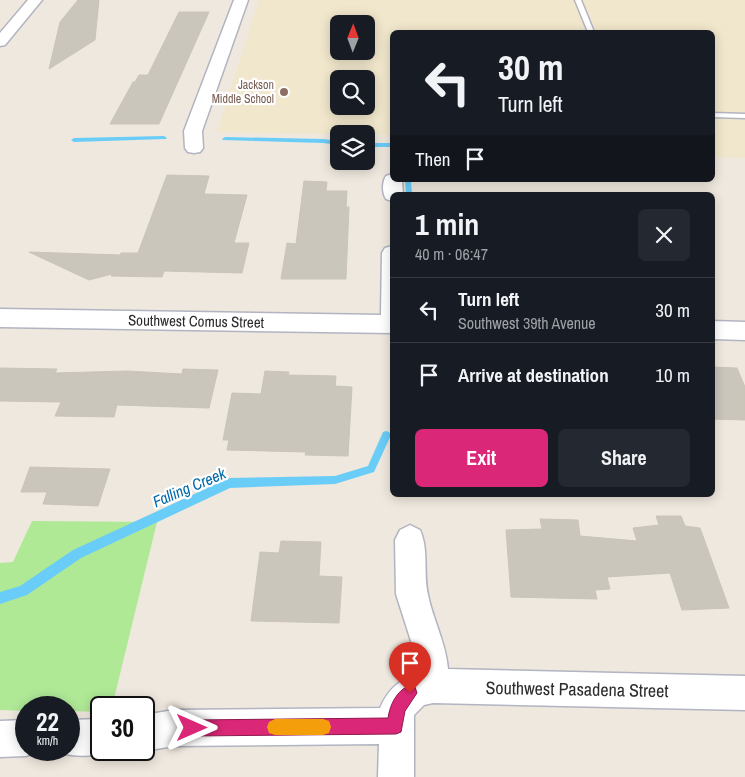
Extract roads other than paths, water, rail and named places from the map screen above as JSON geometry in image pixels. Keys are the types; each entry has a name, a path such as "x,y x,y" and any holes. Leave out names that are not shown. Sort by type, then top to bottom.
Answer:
{"street":[{"path":"0,42 35,0"},
{"path":"194,148 193,131 241,0"},
{"name":"Southwest Comus Street","path":"0,318 390,324"},
{"path":"715,330 745,331"},
{"path":"396,777 397,710 402,701 421,689 432,661 428,642 412,594 410,540"},
{"name":"Southwest Pasadena Street","path":"421,689 745,693"},
{"path":"155,731 174,728 396,726"},
{"path":"0,739 15,738"}],"lane":[{"path":"578,0 590,30"},
{"path":"715,115 745,116"}],"waterway":[{"path":"74,140 164,138"},
{"path":"225,139 330,142"},
{"path":"375,145 390,145"},
{"name":"Falling Creek","path":"408,182 409,192"},
{"name":"Falling Creek","path":"0,598 23,591 77,554 229,483 335,480 371,469 386,435"}],"place":[{"name":"Jackson Middle School","path":"284,92"}]}
